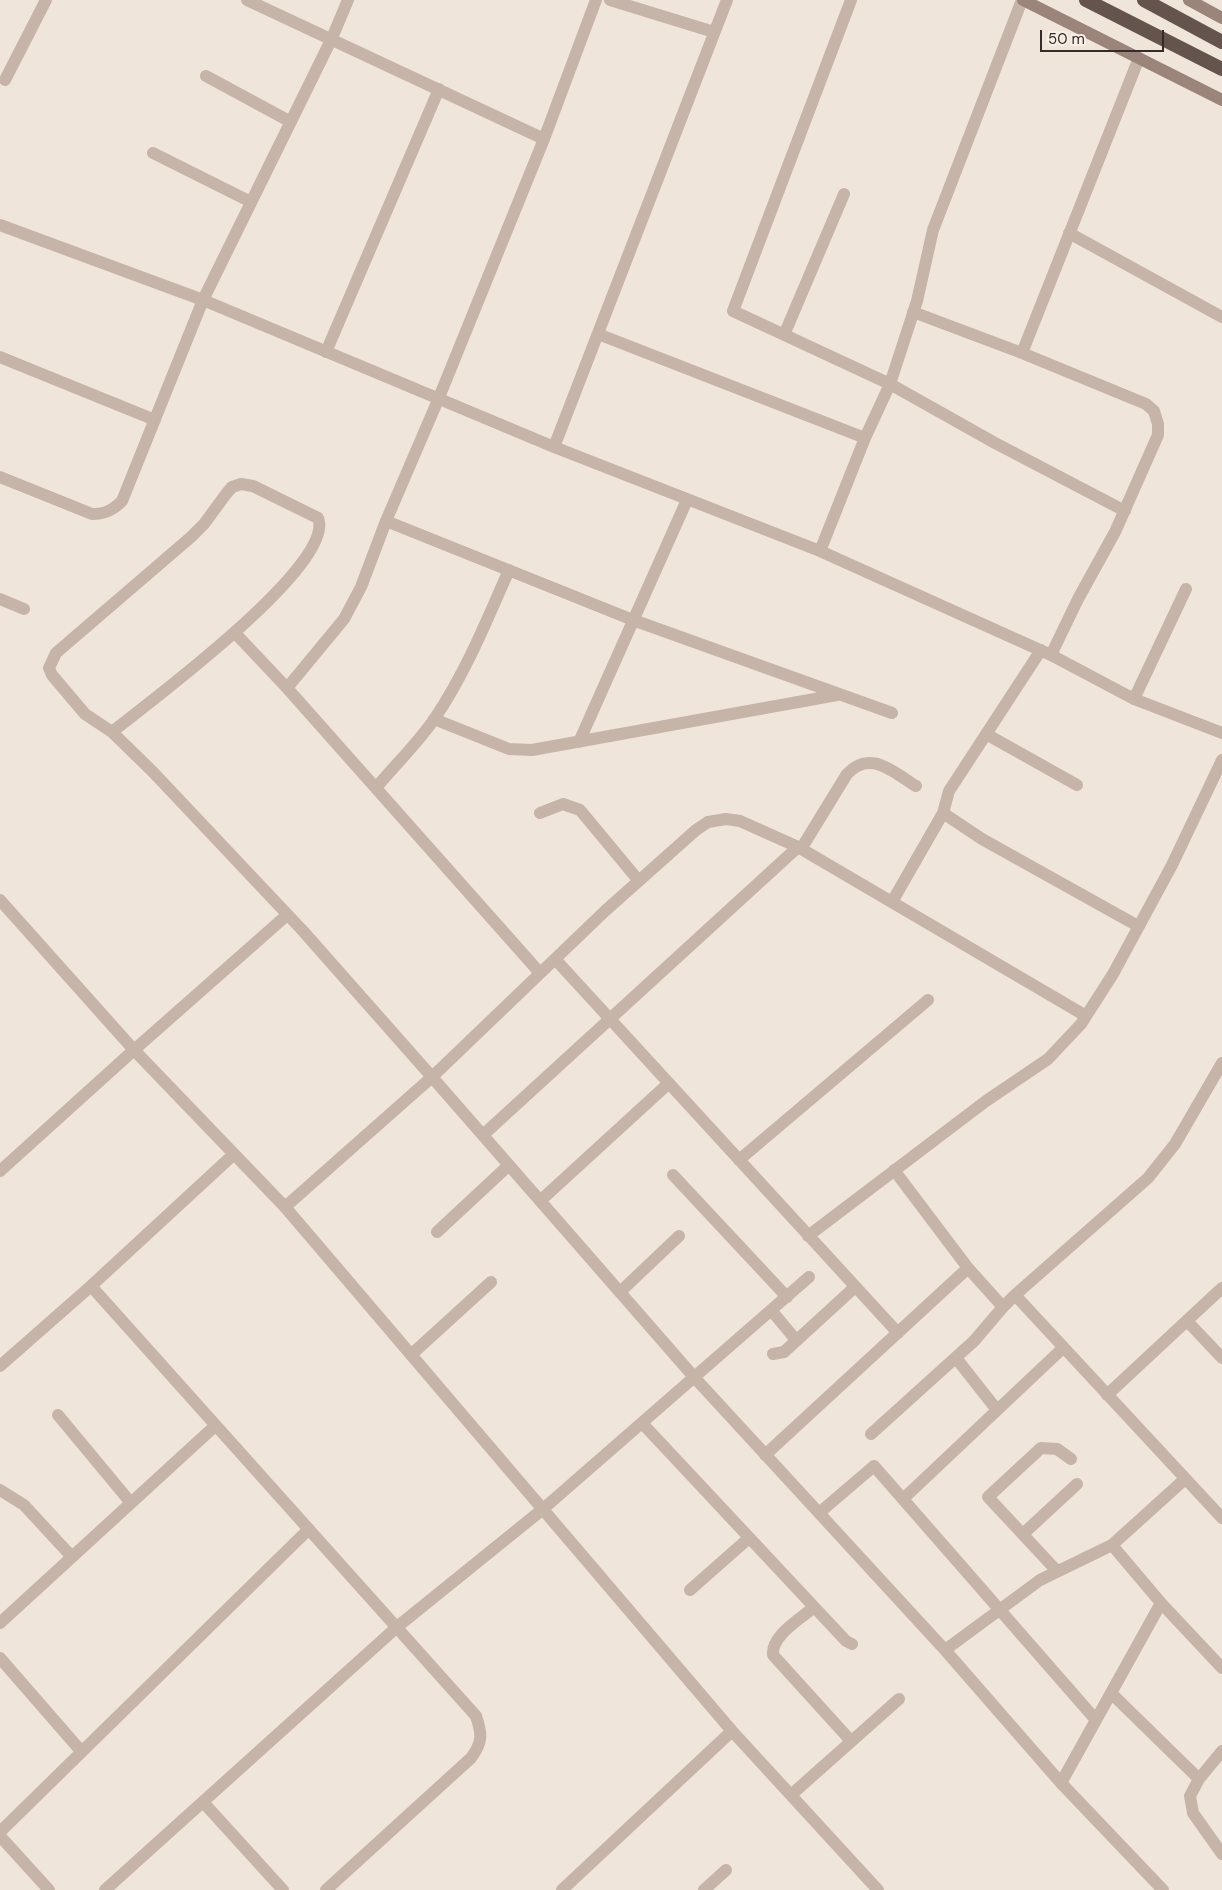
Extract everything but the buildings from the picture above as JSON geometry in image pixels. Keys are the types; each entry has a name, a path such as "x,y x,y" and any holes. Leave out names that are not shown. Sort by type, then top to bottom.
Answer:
{"highway":[{"path":"1086,0 1222,69"},
{"path":"1144,0 1222,42"}],"main road":[{"path":"1022,0 1222,100"},
{"path":"1194,1 1222,18"}],"street":[{"path":"5,80 46,0"},
{"path":"247,0 332,38 544,139"},
{"path":"0,477 92,514 100,514 112,510 122,502 203,300 332,38 348,0"},
{"path":"287,688 344,619 360,588 544,139 596,0"},
{"path":"610,0 714,32"},
{"path":"554,447 727,0"},
{"path":"851,0 733,311 890,384 995,443 1125,511"},
{"path":"820,552 865,438 890,384 913,312 933,230 1022,0"},
{"path":"1022,352 1139,58"},
{"path":"206,76 291,122"},
{"path":"326,352 440,89"},
{"path":"153,153 251,202"},
{"path":"784,335 844,194"},
{"path":"0,226 203,300 438,400 820,552 1046,652 1134,699 1222,734"},
{"path":"1068,233 1222,317"},
{"path":"892,902 943,813 949,791 986,734 1046,652 1078,599 1125,511 1158,435 1158,424 1154,411 1146,404 1022,352 913,312"},
{"path":"598,334 865,438"},
{"path":"0,357 155,420"},
{"path":"112,732 235,633 299,567 320,530 318,518 306,510 253,486 241,484 232,487 198,530 56,653 50,662 52,675 85,714 112,732 153,772 287,915 432,1077 694,1377 945,1650 1061,1783 1163,1890"},
{"path":"579,742 687,500"},
{"path":"386,521 633,620 892,713"},
{"path":"376,788 434,719 477,643 509,570"},
{"path":"1134,699 1186,589"},
{"path":"0,599 24,609"},
{"path":"235,633 287,688 540,973"},
{"path":"434,719 509,749 532,750 839,694"},
{"path":"986,734 1077,785"},
{"path":"808,1236 986,1101 1048,1059 1086,1016 1113,974 1172,865 1222,760"},
{"path":"483,1135 800,848 847,774 855,765 867,762 881,765 916,786"},
{"path":"540,813 564,804 580,810 639,881"},
{"path":"943,813 982,839 1138,926"},
{"path":"285,1207 432,1077 639,881 696,830 708,822 726,819 740,820 800,848 1086,1016"},
{"path":"0,900 134,1050 285,1207 732,1731 875,1889"},
{"path":"0,1171 287,915"},
{"path":"555,959 898,1333"},
{"path":"739,1160 928,1000"},
{"path":"871,1434 974,1341 1015,1295 1148,1178 1176,1144 1222,1063"},
{"path":"540,1201 669,1083"},
{"path":"0,1366 91,1286 233,1155"},
{"path":"438,1232 509,1165"},
{"path":"894,1170 968,1268 1003,1307"},
{"path":"673,1175 787,1296"},
{"path":"620,1292 679,1236"},
{"path":"765,1454 968,1268"},
{"path":"105,1890 397,1627 543,1509 809,1277"},
{"path":"412,1354 491,1282"},
{"path":"91,1286 476,1716 482,1733 480,1746 471,1758 326,1890"},
{"path":"772,1354 784,1352 855,1287"},
{"path":"1107,1395 1188,1322 1222,1288"},
{"path":"1015,1295 1222,1518"},
{"path":"771,1310 796,1340"},
{"path":"1188,1322 1222,1358"},
{"path":"903,1499 1063,1348"},
{"path":"956,1358 997,1410"},
{"path":"58,1415 131,1503"},
{"path":"642,1423 814,1607 852,1644"},
{"path":"0,1622 215,1426"},
{"path":"1056,1570 988,1497 1041,1448 1057,1449 1071,1459"},
{"path":"819,1513 874,1466 1096,1720"},
{"path":"945,1650 1056,1570 1112,1545 1185,1479"},
{"path":"1023,1534 1077,1484"},
{"path":"0,1490 24,1504 72,1557"},
{"path":"0,1832 309,1529"},
{"path":"690,1590 749,1538"},
{"path":"1112,1545 1161,1604 1222,1668"},
{"path":"1061,1783 1161,1604"},
{"path":"814,1607 776,1640 772,1648 773,1655 851,1741"},
{"path":"0,1658 81,1751"},
{"path":"1111,1693 1199,1778"},
{"path":"791,1795 899,1699"},
{"path":"562,1890 732,1731"},
{"path":"1222,1752 1199,1778 1190,1796 1193,1813 1222,1854"},
{"path":"203,1802 283,1890"},
{"path":"0,1836 45,1889"},
{"path":"704,1890 726,1870"}]}
